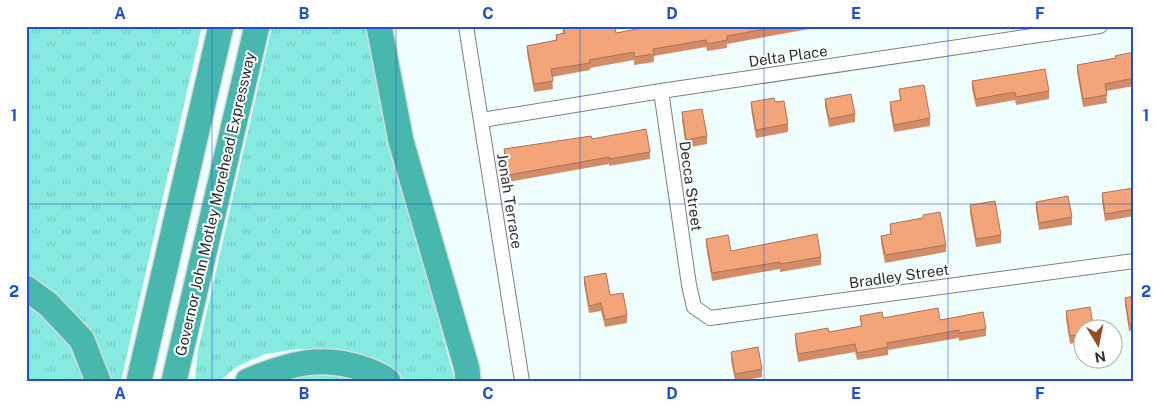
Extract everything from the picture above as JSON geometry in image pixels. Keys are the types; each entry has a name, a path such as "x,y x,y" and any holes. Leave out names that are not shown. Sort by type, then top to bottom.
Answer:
{"highway":[{"path":"139,381 221,26"},
{"name":"Governor John Motley Morehead Expressway","path":"174,381 257,26"},
{"path":"379,26 401,141 468,381"},
{"path":"26,288 48,304 82,340 98,381"},
{"path":"248,381 268,372 300,362 329,361 382,375 388,381"}],"street":[{"name":"Jonah Terrace","path":"466,26 522,381"},
{"name":"Delta Place","path":"482,120 660,91 1100,26"},
{"name":"Decca Street","path":"660,91 689,285"},
{"name":"Bradley Street","path":"689,285 694,307 710,318 1134,261"}],"green space":[{"path":"33,26 202,26 121,381 106,381 26,277 26,33"},
{"path":"272,26 367,26 387,131 455,381 406,381 364,356 331,349 298,349 265,354 236,367 220,381 195,381 198,350"},
{"path":"26,302 57,329 80,359 86,381 26,381"},
{"path":"286,372 338,372 364,381 260,381"}],"building":[{"path":"563,26 615,26 616,33 652,26 782,26 727,36 727,40 707,44 706,40 653,49 654,54 634,57 634,52 589,60 590,63 551,69 553,81 534,84 527,46 557,40 556,35 565,33"},
{"path":"1134,52 1134,78 1105,84 1107,95 1083,99 1077,65 1116,58 1115,56"},
{"path":"1045,69 1049,91 1016,97 1015,92 976,99 972,81"},
{"path":"924,85 930,118 894,125 890,102 901,100 899,89"},
{"path":"851,94 855,114 829,119 825,99"},
{"path":"774,98 775,102 784,101 788,124 756,130 751,102"},
{"path":"702,109 707,136 686,140 682,112"},
{"path":"646,129 650,152 609,159 609,157 508,175 504,149 591,136 592,139"},
{"path":"1134,188 1134,209 1105,214 1102,193"},
{"path":"1068,196 1072,217 1039,223 1036,202"},
{"path":"995,201 1001,235 976,239 970,205"},
{"path":"940,212 946,245 885,255 881,236 891,234 890,224 923,218 923,215"},
{"path":"817,234 821,257 712,273 706,239 728,235 731,251"},
{"path":"606,273 610,295 623,293 627,315 605,320 601,303 589,306 584,277"},
{"path":"1134,296 1134,323 1129,324 1125,298"},
{"path":"1090,307 1092,320 1072,320 1072,336 1070,336 1066,311"},
{"path":"938,308 940,320 983,312 986,329 959,333 959,330 887,343 888,347 857,353 855,344 798,354 795,334 828,328 829,332 862,326 860,316 882,312 883,318"},
{"path":"758,347 762,369 735,374 731,352"}]}
